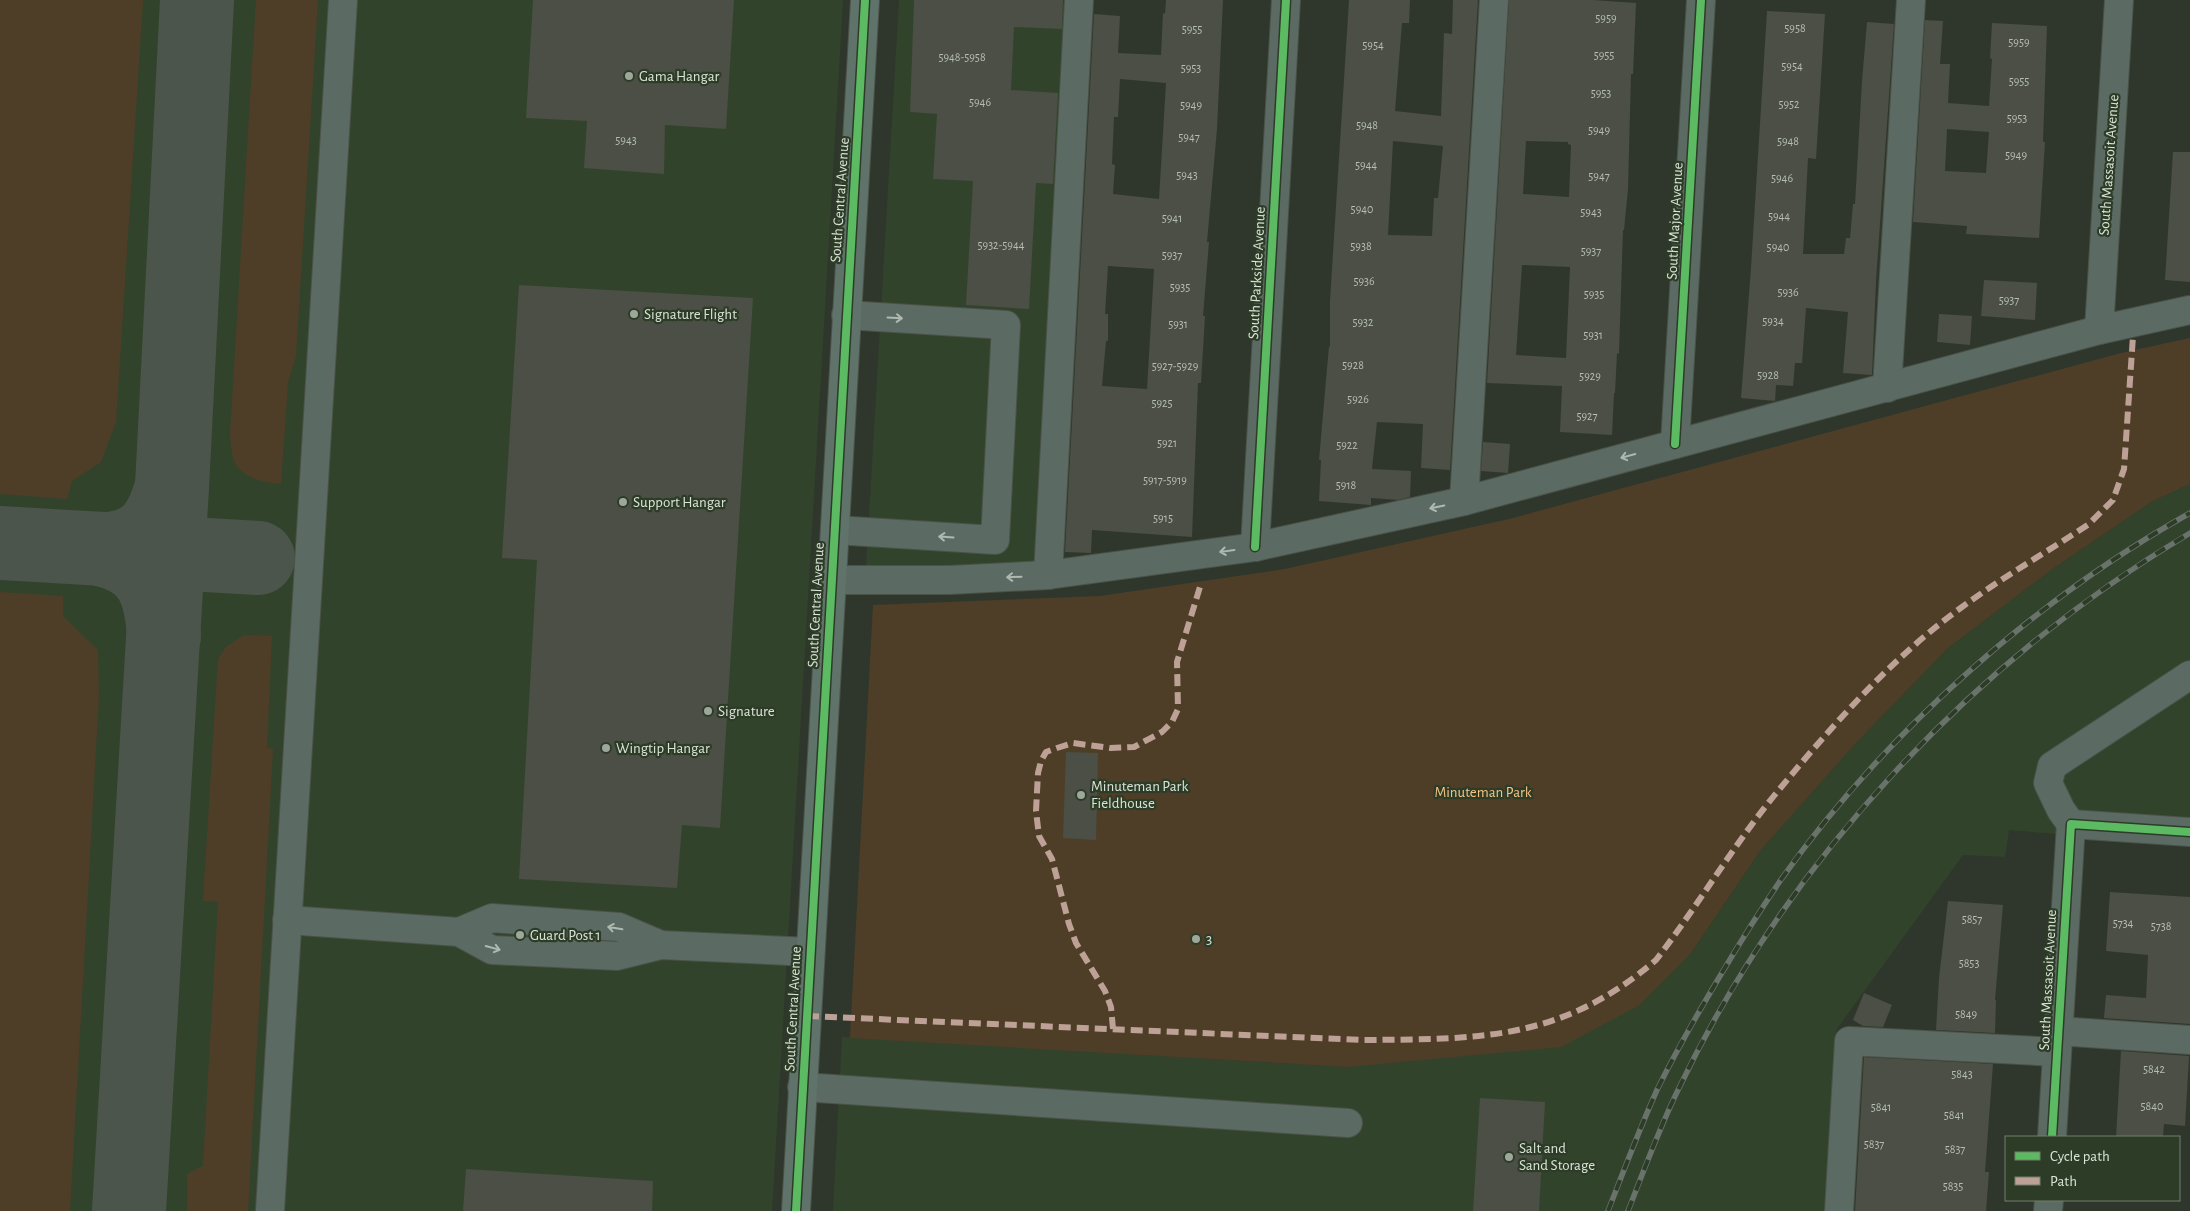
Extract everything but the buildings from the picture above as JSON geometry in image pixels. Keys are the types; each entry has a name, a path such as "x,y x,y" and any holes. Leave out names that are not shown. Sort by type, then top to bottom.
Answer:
{"main road":[{"name":"South Central Avenue","path":"796,1211 865,0"}],"street":[{"path":"270,1211 343,0"},
{"path":"1048,576 1080,0"},
{"name":"South Parkside Avenue","path":"1255,548 1286,0"},
{"path":"1464,501 1494,0"},
{"name":"South Major Avenue","path":"1675,444 1701,0"},
{"path":"1887,388 1911,0"},
{"name":"South Massasoit Avenue","path":"2098,330 2119,0"},
{"path":"832,580 948,580 1048,576 1255,548 1464,501 2098,330 2190,310"},
{"path":"834,530 995,540 1006,325 846,315"},
{"path":"2190,675 2052,766 2048,783 2061,810 2071,824 2190,832"},
{"name":"South Massasoit Avenue","path":"2052,1136 2071,824"},
{"path":"288,920 459,932 492,950 617,956 661,944 810,952"},
{"path":"1839,1211 1849,1041 2058,1042 2190,1040"},
{"path":"802,1087 1348,1122"}],"shaded area":[{"path":"0,0 843,0 772,1211 0,1211"},
{"path":"899,0 1079,0 1049,563 866,568"},
{"path":"2190,484 2190,817 2061,810 2057,834 2009,830 2005,857 1963,855 1836,1030 1827,1211 833,1211 842,1037 1348,1067 1691,953 1760,851 1855,744 1948,648 2051,570 2151,502"}],"green space":[{"path":"0,0 143,0 116,422 101,462 72,481 67,499 0,494"},
{"path":"256,0 318,0 296,356 288,382 281,484 254,479 243,472 234,461 230,434"},
{"name":"Minuteman Park","path":"2190,338 2190,484 2151,502 2051,570 1948,648 1855,744 1760,851 1691,953 1638,1006 1561,1047 1348,1067 850,1038 873,605 1100,596 1285,569 1509,519 2121,353"},
{"path":"0,592 63,596 63,616 98,650 99,695 70,1211 0,1211"},
{"path":"244,635 272,636 267,748 273,749 248,1211 187,1211 187,1174 203,1166 218,902 203,901 218,659 226,647"}],"taxiway":[{"path":"129,1211 172,487 197,0"},
{"path":"164,636 160,606 151,581 143,570 133,562 104,550 131,544 150,532 157,524 172,487"},
{"path":"0,543 258,558"}],"railway":[{"path":"1608,1211 1657,1090 1687,1032 1764,904 1821,827 1866,774 1914,723 1965,675 2019,629 2075,587 2132,548 2190,513"},
{"path":"1628,1211 1671,1105 1723,1005 1774,924 1831,847 1893,774 1961,706 2033,643 2110,585 2190,533"}],"marked path":[{"path":"807,1016 1362,1040 1405,1040 1482,1036 1518,1030 1552,1021 1587,1007 1621,987 1656,960 1773,797 1838,721 1885,672 1962,607 2089,524 2113,500 2124,469 2133,336"},
{"path":"1113,1029 1111,1007 1105,991 1076,943 1069,924 1052,859 1039,836 1036,811 1038,773 1046,752 1073,743 1110,748 1134,747 1162,732 1172,722 1178,709 1177,662 1200,587"}],"cycle path":[{"path":"796,1211 865,0"},
{"path":"1255,547 1286,0"},
{"path":"1675,444 1701,0"},
{"path":"2052,1136 2071,824 2190,832"}],"place":[{"name":"Gama Hangar","path":"629,76"},
{"name":"Signature Flight","path":"634,314"},
{"name":"Support Hangar","path":"623,502"},
{"name":"Signature","path":"708,711"},
{"name":"Wingtip Hangar","path":"606,748"},
{"name":"Minuteman Park Fieldhouse","path":"1081,795"},
{"name":"Guard Post 1","path":"520,935"},
{"name":"3","path":"1196,939"},
{"name":"Salt and Sand Storage","path":"1509,1157"}]}
